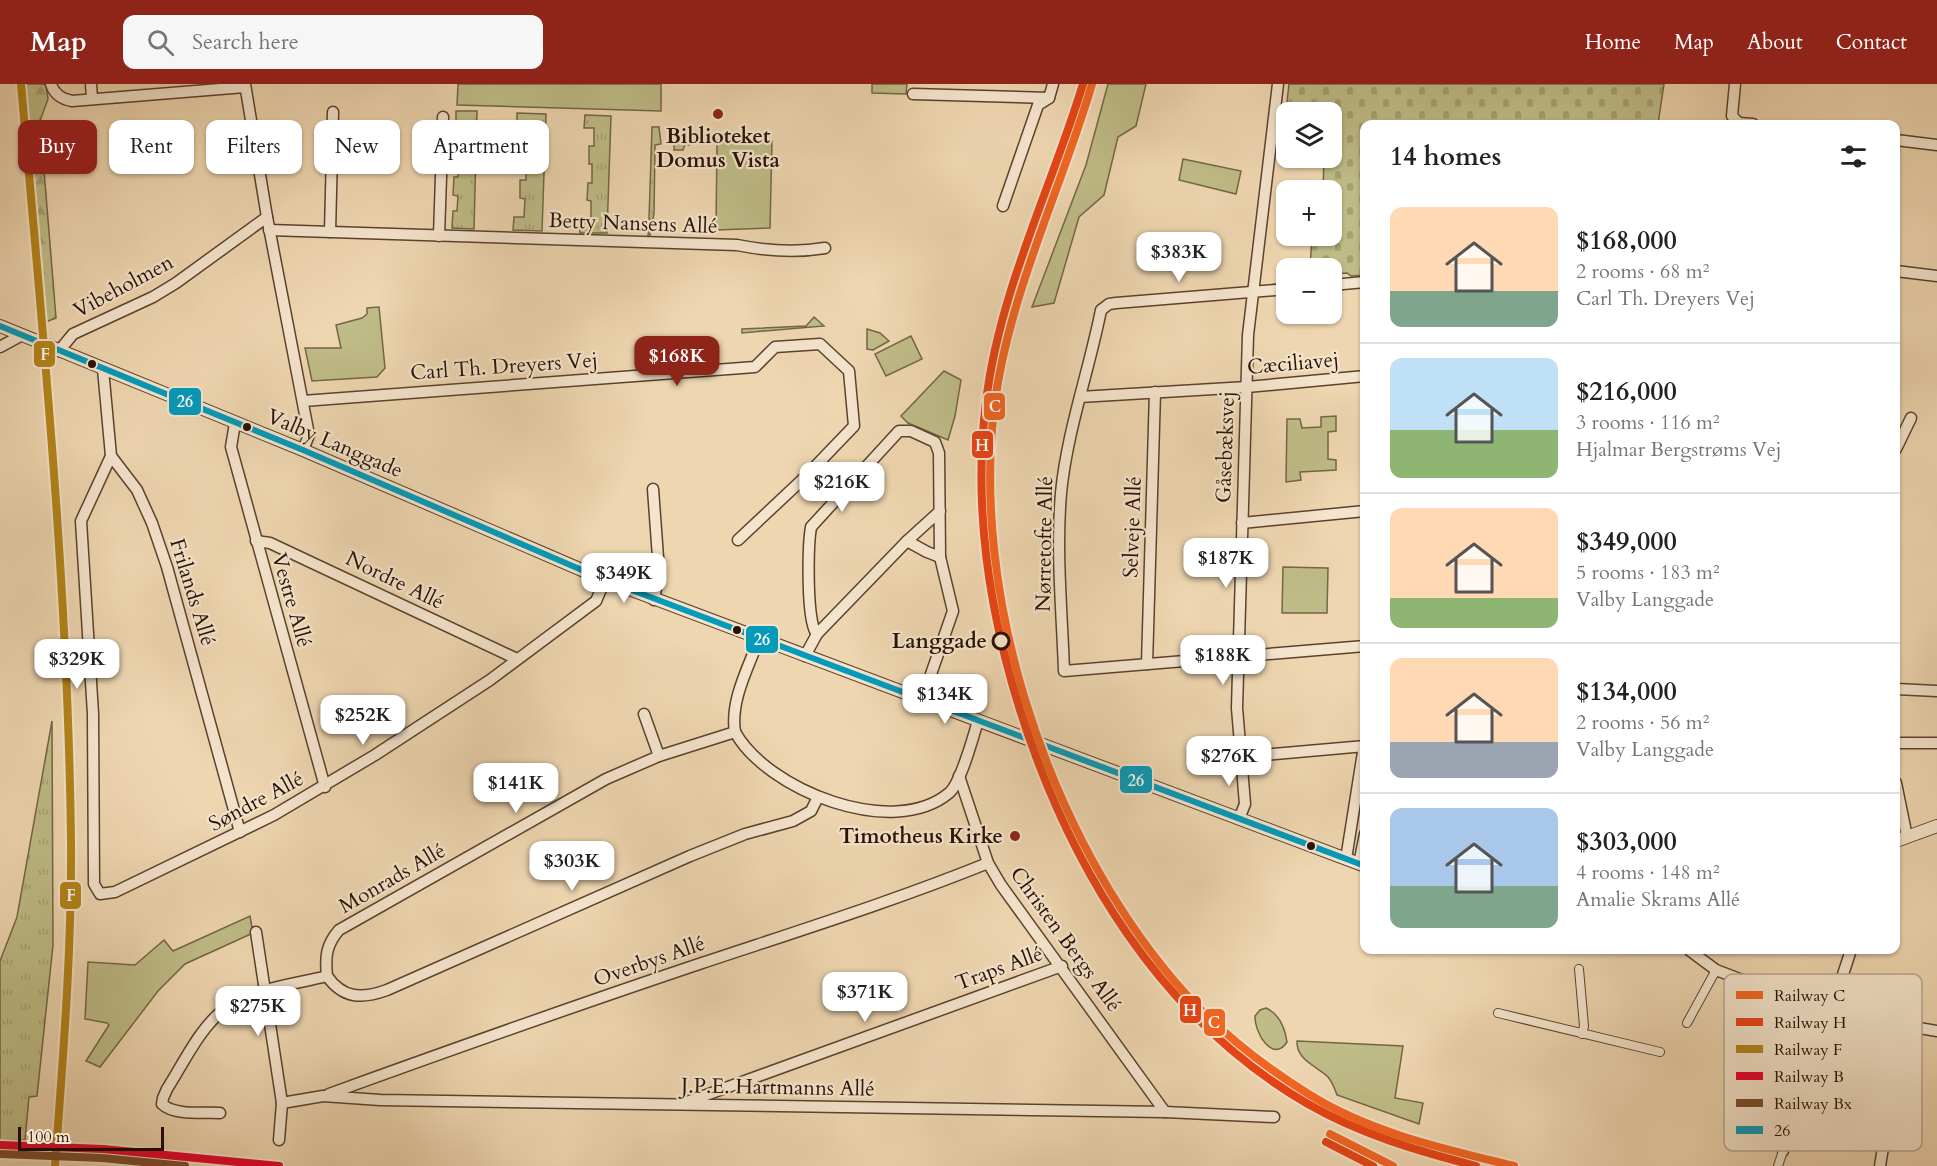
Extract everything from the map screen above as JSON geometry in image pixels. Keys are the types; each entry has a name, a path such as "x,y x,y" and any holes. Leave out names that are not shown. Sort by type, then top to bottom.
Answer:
{"street":[{"path":"51,84 63,100 72,101 137,96 181,88 245,86 269,230 309,435 303,450"},
{"path":"91,84 92,99"},
{"path":"136,84 137,96"},
{"path":"1004,206 1038,105 1049,98 1053,84"},
{"name":"Gåsebæksvej","path":"1239,819 1245,804 1237,718 1248,335 1278,84"},
{"path":"1734,120 1732,108 1735,84"},
{"path":"913,94 1049,98"},
{"path":"330,232 333,112"},
{"path":"439,236 442,117"},
{"path":"1900,140 1937,145"},
{"name":"Vibeholmen","path":"59,351 73,334 153,297 178,282 267,217"},
{"name":"Betty Nansens Allé","path":"269,230 728,245 800,252 825,248"},
{"path":"1900,272 1937,276"},
{"path":"1342,284 1360,282"},
{"name":"Nørretofte Allé","path":"1147,664 1064,671 1059,531 1061,493 1069,442 1101,310 1108,304 1276,290"},
{"name":"Valby Langgade","path":"0,326 303,450 654,600 1360,864"},
{"path":"0,346 22,335"},
{"name":"Carl Th. Dreyers Vej","path":"303,401 755,367 775,347 820,344 849,371 854,426 755,530 738,540"},
{"path":"103,369 111,456"},
{"name":"Cæciliavej","path":"1080,398 1247,387 1360,376"},
{"name":"Selveje Allé","path":"1147,664 1155,392"},
{"path":"1900,440 1911,418"},
{"name":"Vestre Allé","path":"235,423 231,447 325,787"},
{"path":"817,634 813,631 810,615 808,540 810,527 899,431 911,431 935,442 939,453 940,557 953,611 922,700"},
{"name":"Frilands Allé","path":"111,456 137,490 163,556 240,832"},
{"name":"Søndre Allé","path":"111,456 83,513 81,528 93,714 94,884 100,894 114,892 240,832 325,787 490,680 596,601 605,580"},
{"path":"652,489 658,571 654,600"},
{"path":"805,656 817,634 907,541 940,511"},
{"path":"1242,523 1360,511"},
{"name":"Nordre Allé","path":"256,541 270,543 516,659"},
{"path":"907,541 940,557"},
{"path":"759,639 734,707 735,732 739,740 765,765 818,797 883,811 906,810 937,802 952,791 978,721"},
{"path":"1147,664 1360,646"},
{"path":"1900,689 1937,691"},
{"path":"644,714 659,756"},
{"name":"Monrads Allé","path":"327,976 325,959 331,939 348,924 606,779 659,756 735,732"},
{"path":"1900,743 1937,743"},
{"path":"1240,757 1360,746"},
{"name":"Christen Bergs Allé","path":"959,776 988,863 1001,885 1166,1112"},
{"path":"1346,859 1360,776"},
{"path":"220,1113 177,1111 166,1108 162,1104 163,1098 202,1033 214,1018 230,1005 265,991 327,976 334,986 349,994 369,996 378,993 690,856 745,834 793,821 811,811 818,797"},
{"path":"1901,839 1937,825"},
{"name":"Overbys Allé","path":"323,1096 611,994 855,913 988,863"},
{"path":"256,932 282,1103 279,1140"},
{"path":"1694,954 1716,970 1727,974"},
{"path":"1843,974 1850,954"},
{"name":"Traps Allé","path":"678,1105 1062,966"},
{"path":"1579,969 1584,1026 1582,1034"},
{"path":"1687,1023 1716,970"},
{"path":"1498,1013 1660,1052"},
{"path":"1922,1028 1937,1031"},
{"name":"J.P.E. Hartmanns Allé","path":"282,1103 323,1096 380,1100 1166,1112 1274,1118"},
{"path":"1779,1166 1783,1151"},
{"path":"1880,1166 1882,1151"}],"green space":[{"path":"25,84 43,84 46,86 48,99 40,120 28,120"},
{"path":"458,84 661,84 661,111 457,105"},
{"path":"872,84 907,84 906,94 872,93"},
{"path":"1108,84 1146,84 1136,126 1118,137 1104,195 1079,217 1054,303 1032,307 1086,165"},
{"path":"1289,84 1664,84 1659,120 1360,120 1360,275 1342,273 1342,258 1311,258 1311,246 1342,246 1342,180 1323,180 1324,168 1342,168 1342,102 1287,102"},
{"path":"456,111 477,111 477,120 456,120"},
{"path":"517,113 546,114 546,120 517,120"},
{"path":"585,115 611,116 607,233 580,233 580,220 591,220 591,201 587,200 588,183 592,183 589,146 594,146 594,128 584,128"},
{"path":"652,127 659,127 661,144 655,145 654,213 650,235 648,235 651,220 649,219"},
{"path":"727,134 735,134 742,140 772,141 770,228 716,230 717,140 724,140"},
{"path":"695,136 694,143 685,144 683,150 674,150 674,142"},
{"path":"1183,159 1241,171 1236,194 1179,180"},
{"path":"33,174 44,174 56,318 46,322"},
{"path":"458,174 475,174 474,229 452,228 453,211 457,211 458,196 453,195 454,177 458,177"},
{"path":"526,174 544,174 542,231 513,230 514,217 524,217 525,199 520,198 520,180 526,180"},
{"path":"379,307 385,368 377,377 312,381 305,348 341,348 336,325 362,318 367,314 367,308"},
{"path":"814,317 824,326 742,333 742,329 806,326"},
{"path":"867,329 880,333 889,341 873,350 867,349"},
{"path":"911,336 922,359 886,376 875,354"},
{"path":"944,371 961,380 948,440 908,423 901,416"},
{"path":"1336,416 1336,431 1328,432 1328,459 1336,460 1336,470 1300,472 1301,480 1286,482 1287,419 1300,419 1302,428 1321,427 1321,417"},
{"path":"1283,567 1328,568 1327,613 1282,613"},
{"path":"52,721 53,945 37,1096 29,1097 25,1140 0,1140 0,961 17,917"},
{"path":"250,916 253,933 185,964 158,991 100,1067 86,1061 109,1025 85,1019 88,962 135,965 164,940 173,951"},
{"path":"1266,1008 1278,1018 1285,1032 1287,1042 1282,1048 1270,1048 1258,1030 1255,1016 1260,1010"},
{"path":"1297,1041 1403,1046 1395,1098 1423,1103 1419,1124 1337,1095 1328,1077 1303,1058"}],"rail line":[{"name":"F","path":"21,84 60,556 69,745 70,922 55,1166"},
{"name":"H","path":"1083,84 1027,241 1002,321 986,402 982,441 983,519 992,596 1009,673 1041,769 1065,826 1094,882 1128,934 1165,984 1208,1029 1255,1069 1328,1115 1390,1141 1476,1166"},
{"name":"C","path":"1092,84 1012,320 995,401 990,474 994,549 1006,624 1025,699 1051,772 1083,842 1120,907 1178,985 1230,1037 1289,1082 1358,1120 1409,1138 1514,1166"},
{"name":"C","path":"1330,1134 1393,1166"},
{"name":"H","path":"1326,1142 1373,1166"},
{"name":"B","path":"0,1145 103,1149 279,1166"},
{"name":"Bx","path":"0,1154 102,1158 185,1166"}],"transit line":[{"name":"26","path":"0,326 303,450 605,580 1360,864"}],"place":[{"name":"Biblioteket Domus Vista","path":"718,114"},
{"name":"Langgade","path":"1001,641"},
{"name":"Timotheus Kirke","path":"1015,836"}]}
